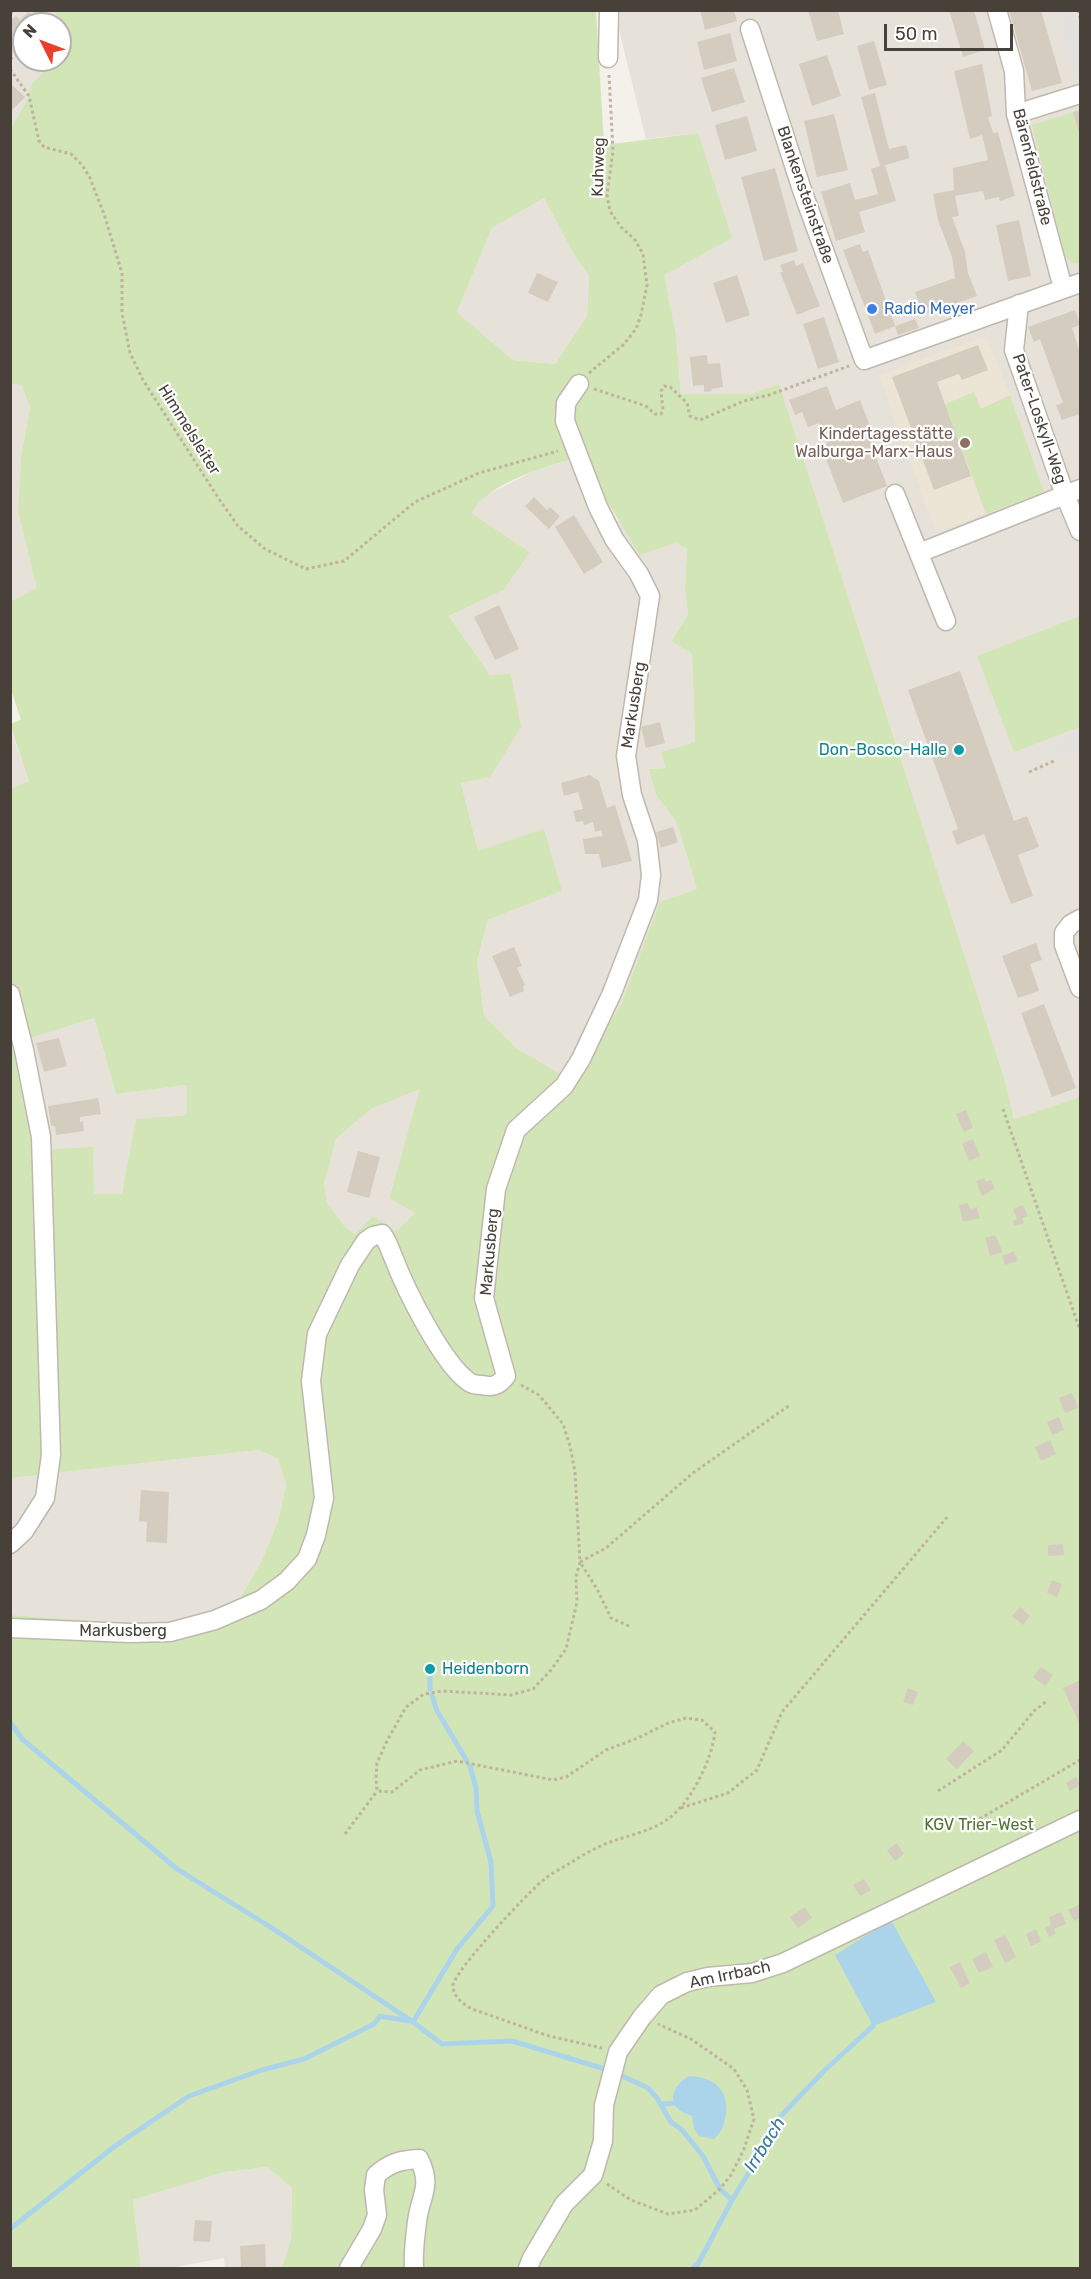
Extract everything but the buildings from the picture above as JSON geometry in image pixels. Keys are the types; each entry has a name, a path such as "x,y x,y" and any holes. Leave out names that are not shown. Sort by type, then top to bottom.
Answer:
{"street":[{"path":"608,58 609,10"},
{"name":"Bärenfeldstraße","path":"997,10 1014,71 1016,114 1072,285"},
{"name":"Blankensteinstraße","path":"750,29 802,190 864,360"},
{"path":"1016,114 1080,94"},
{"path":"864,360 1072,285"},
{"name":"Pater-Loskyll-Weg","path":"1019,304 1014,350 1073,492 1080,531"},
{"name":"Markusberg","path":"10,1628 130,1633 170,1632 215,1620 243,1608 261,1600 287,1581 307,1559 316,1535 324,1498 311,1381 317,1334 350,1265 366,1241 373,1236 382,1234 388,1243 428,1327 444,1354 470,1383 490,1387 500,1383 506,1376 484,1298 496,1189 516,1130 564,1086 581,1059 612,993 648,900 651,875 647,840 632,795 626,756 650,596 639,574 614,538 598,507 565,421 566,403 579,384"},
{"path":"919,553 1073,492"},
{"path":"896,494 946,621"},
{"path":"1080,919 1071,924 1064,933 1064,945 1080,988"},
{"path":"10,994 24,1050 41,1137 51,1455 45,1498 24,1531 10,1544"},
{"name":"Am Irrbach","path":"528,2268 564,2204 593,2175 603,2141 604,2105 618,2052 642,2017 661,1995 687,1982 708,1977 752,1973 783,1963 1080,1820"},
{"path":"350,2268 372,2229 377,2215 374,2190 376,2175 387,2165 399,2160 419,2159 426,2172 426,2190 417,2220 414,2268"}],"path":[{"path":"10,13 15,10"},
{"path":"1078,10 1080,18"},
{"name":"Kuhweg","path":"579,384 594,367 623,345 636,329 647,285 643,254 635,240 621,227 610,211 607,195 613,151 608,58"},
{"name":"Himmelsleiter","path":"10,69 29,96 39,141 44,147 71,154 90,178 122,273 122,313 130,353 144,380 238,526 265,549 306,569 344,561 415,502 479,473 574,447"},
{"path":"579,384 646,406 655,414 661,414 663,410 661,391 664,386 670,387 687,403 690,416 700,420 744,401 769,395 864,360"},
{"path":"1029,772 1054,761"},
{"path":"1003,1109 1080,1330"},
{"path":"345,1834 377,1791 377,1763 406,1707 424,1694 442,1691 510,1695 533,1689 566,1649 577,1602 576,1577 580,1563 575,1472 570,1446 563,1424 539,1395 506,1376"},
{"path":"580,1563 606,1548 693,1473 790,1405"},
{"path":"679,1809 728,1793 758,1770 782,1712 948,1516"},
{"path":"580,1563 597,1589 611,1618 629,1626"},
{"path":"938,1791 1002,1750 1034,1711 1048,1700"},
{"path":"377,1791 392,1792 420,1770 457,1761 553,1780 566,1777 606,1750 668,1723 686,1718 702,1720 715,1732 714,1744 693,1788 679,1809 668,1820 610,1842 574,1860 541,1882 456,1975 453,1985 455,1994 461,2002 472,2009 549,2036 618,2052"},
{"path":"964,1828 1080,1760"},
{"path":"593,2175 631,2200 668,2214 695,2210 720,2189 731,2175 744,2149 754,2119 747,2090 734,2069 690,2039 642,2017"}],"shaded area":[{"path":"11,11 55,11 12,12 12,72 42,72 32,84 27,100 11,128"},
{"path":"620,11 1080,11 1080,1097 1014,1119 1004,1077 779,385 751,394 681,394 676,335 663,275 698,133 646,139 619,30"},
{"path":"1056,11 1072,11 1080,41 1080,75 1075,77"},
{"path":"544,198 574,255 589,276 587,316 555,364 513,360 457,312 492,228"},
{"name":"Kindertagesstätte Walburga-Marx-Haus","path":"986,336 1010,395 1044,492 936,532 879,375"},
{"path":"10,384 21,385 30,407 21,457 18,512 38,588 11,601"},
{"path":"580,457 618,521 687,549 685,589 688,615 671,641 692,654 695,742 661,752 665,768 650,769 656,795 676,821 697,889 660,903 621,1004 573,1083 515,1047 484,1015 477,961 488,920 562,891 478,851 461,783 490,675 449,616 504,590 530,552 470,513 483,497 534,471"},
{"path":"10,728 29,781 11,789 10,789"},
{"path":"1080,729 1080,749 1054,761 1048,743"},
{"path":"94,1018 116,1094 187,1085 187,1115 136,1120 123,1194 94,1194 33,1150 14,1043"},
{"path":"421,1088 389,1197 415,1213 397,1231 373,1216 355,1234 345,1227 327,1202 324,1185 336,1139 371,1109"},
{"path":"259,1450 278,1459 286,1485 278,1521 261,1562 239,1600 203,1615 155,1625 11,1615 10,1478"},
{"path":"267,2167 292,2188 291,2239 282,2268 225,2268 224,2258 170,2268 141,2268 133,2200 225,2172"}],"green space":[{"name":"KGV Trier-West","path":"55,11 596,11 604,145 698,133 732,238 664,275 676,335 681,394 751,394 779,384 1004,1077 1014,1119 1080,1097 1080,2268 282,2268 291,2239 292,2188 267,2167 225,2172 133,2200 141,2268 11,2268 11,1615 155,1625 203,1615 239,1600 261,1562 278,1521 286,1485 278,1459 259,1450 11,1478 10,789 29,781 10,724 21,720 11,689 11,601 37,588 18,512 21,457 30,407 21,385 11,384 11,128 27,100 32,84 42,72 72,72 72,12","holes":["544,198 574,255 589,276 587,316 555,364 513,360 457,312 492,228","580,457 640,555 675,543 687,549 685,589 688,615 671,641 692,654 695,742 661,752 665,768 649,769 656,795 676,821 697,889 660,902 621,1004 573,1082 515,1047 484,1015 477,961 488,920 562,891 544,829 478,851 461,783 490,777 521,727 511,674 490,675 449,616 504,590 530,552 471,513 480,502 492,492 520,477","94,1018 116,1094 187,1085 187,1115 136,1119 122,1194 94,1194 93,1147 33,1150 15,1043","420,1089 389,1198 415,1213 397,1231 373,1216 355,1234 345,1227 327,1202 324,1185 336,1139 371,1109"]},
{"path":"1073,112 1080,140 1080,263 1074,264 1065,256 1032,125"},
{"path":"974,392 981,409 1010,395 1044,492 986,514 945,404"},
{"path":"1080,616 1080,727 1014,752 977,656"}],"water":[{"path":"891,1920 936,2002 873,2026 835,1955"},
{"path":"690,2076 713,2082 725,2098 724,2122 721,2131 714,2139 699,2136 694,2129 692,2116 680,2110 673,2099 678,2085"}],"waterway":[{"name":"Irrbach","path":"430,1669 430,1689"},
{"name":"Irrbach","path":"432,1695 437,1711 467,1761"},
{"path":"10,1722 22,1739 177,1869 275,1930 413,2022"},
{"name":"Irrbach","path":"470,1766 476,1788 477,1811 491,1862 493,1906 457,1949 413,2022 442,2044 512,2041 605,2069"},
{"path":"10,2229 115,2146 189,2096 262,2070 304,2059 374,2024 380,2016 409,2021"},
{"name":"Irrbach","path":"618,2074 648,2088 657,2098 671,2122 682,2130 703,2156 720,2189 732,2200 753,2166 772,2125 825,2070 873,2026 874,2021"},
{"path":"661,2104 680,2103"},
{"path":"693,2268 698,2264 732,2200"}],"place":[{"name":"Radio Meyer","path":"872,309"},
{"name":"Kindertagesstätte Walburga-Marx-Haus","path":"965,443"},
{"name":"Don-Bosco-Halle","path":"959,750"},
{"name":"Heidenborn","path":"430,1669"}]}
